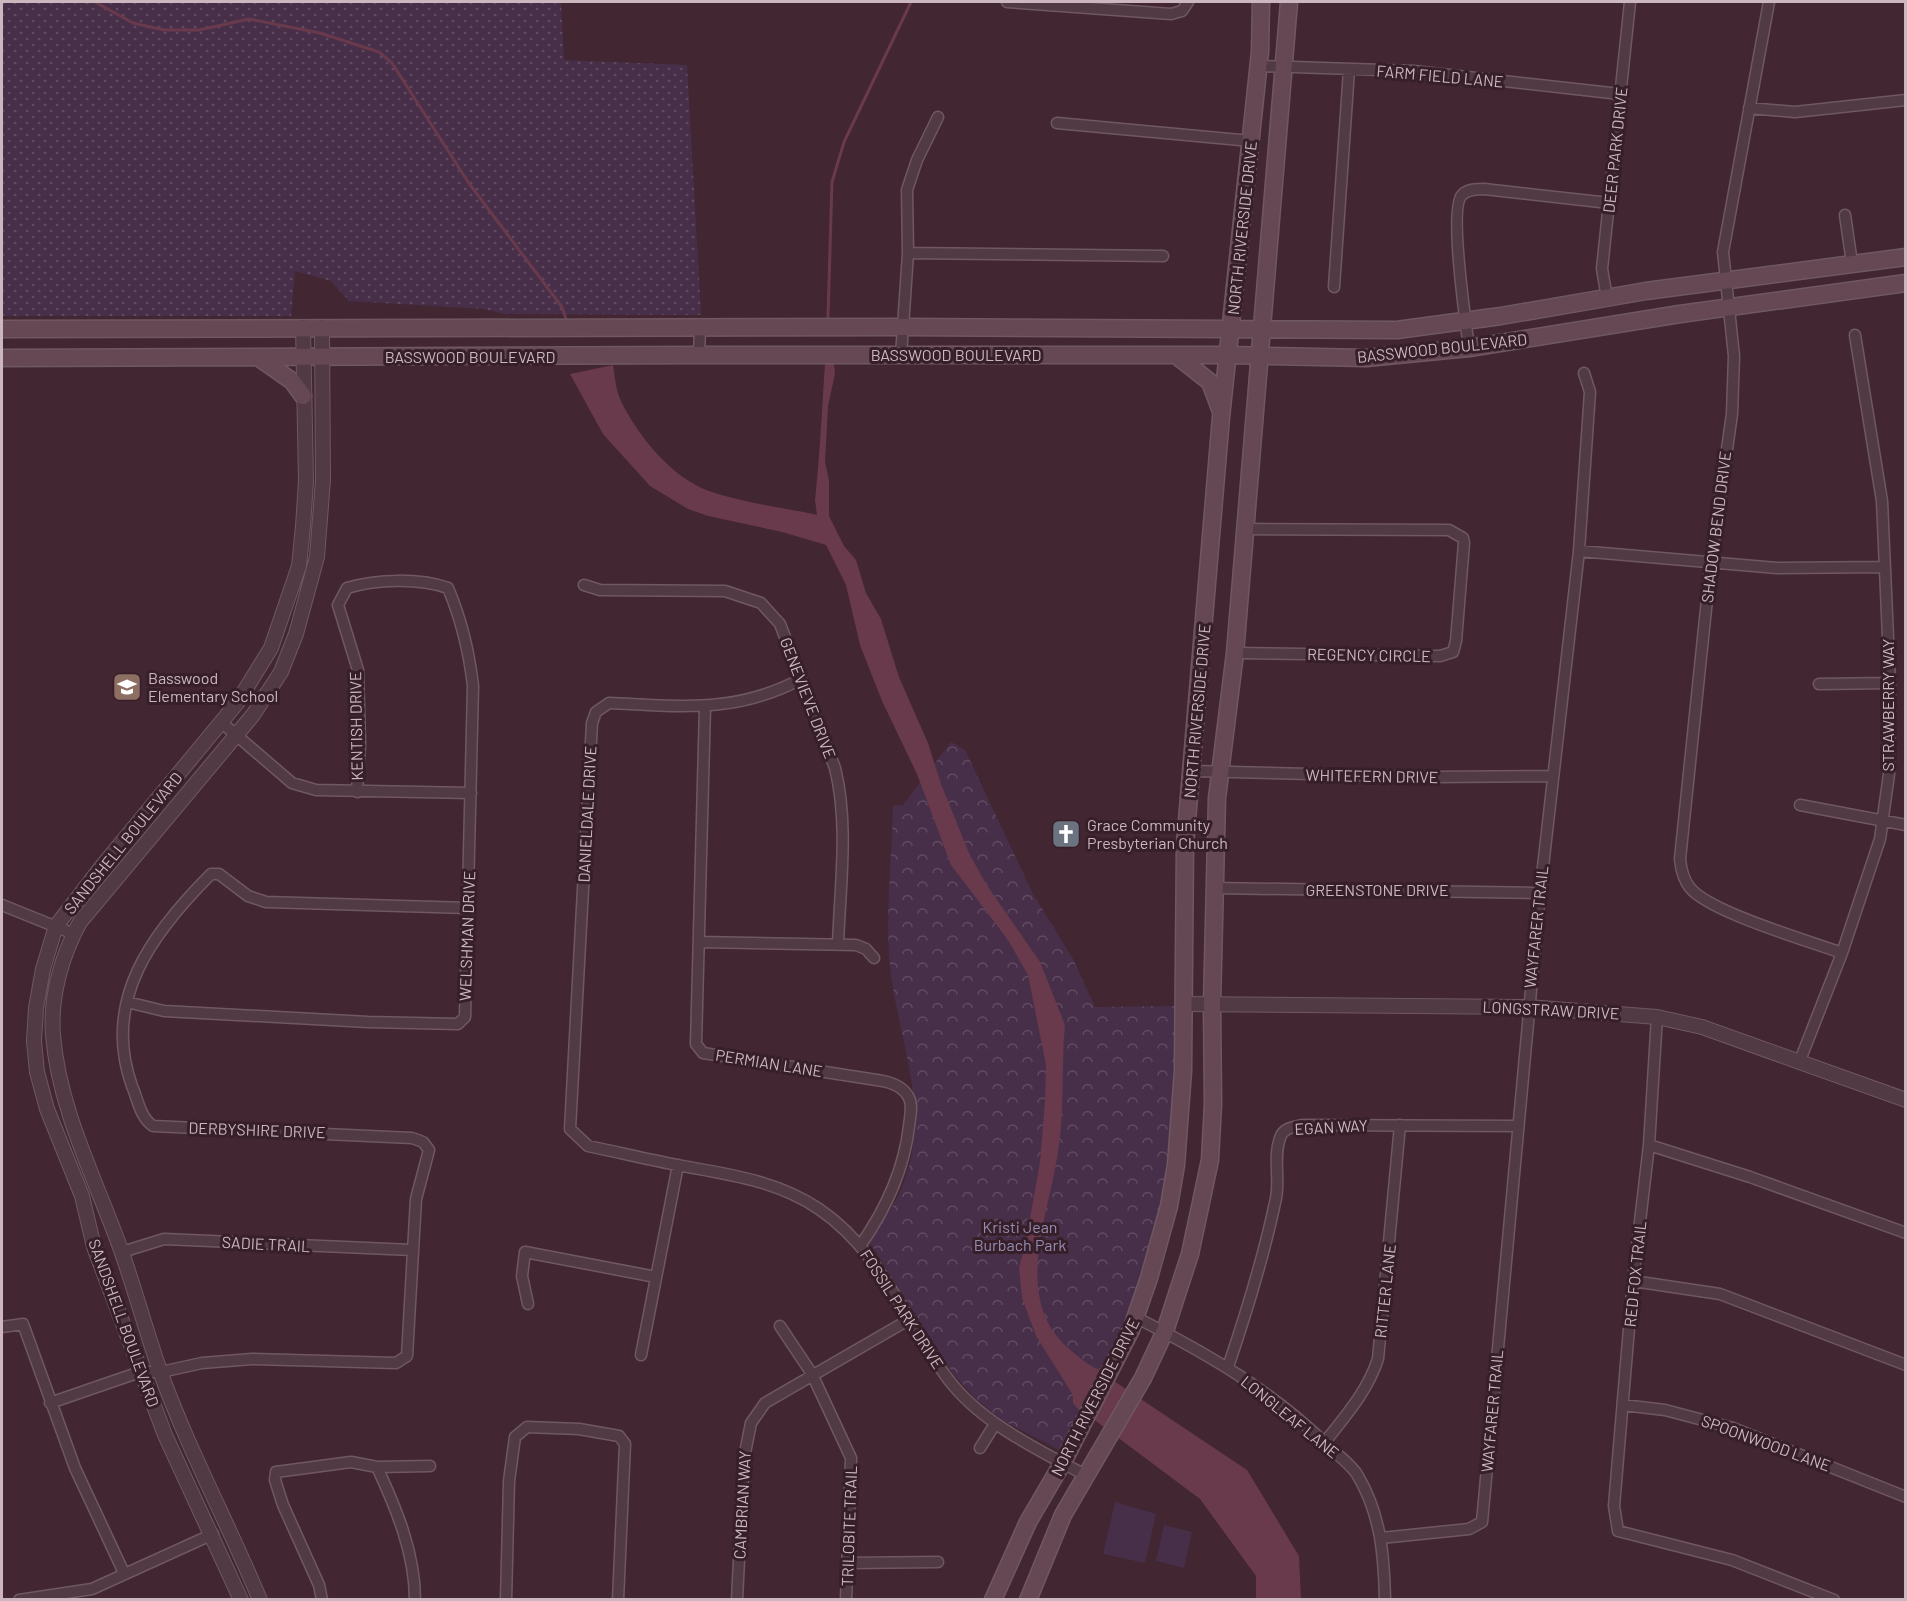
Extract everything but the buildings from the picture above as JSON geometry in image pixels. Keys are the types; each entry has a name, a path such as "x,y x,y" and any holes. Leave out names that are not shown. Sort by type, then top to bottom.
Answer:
{"main road":[{"name":"NORTH RIVERSIDE DRIVE","path":"993,1599 1028,1522 1084,1423 1137,1318 1169,1206 1176,1165 1183,1071 1185,844 1193,771 1221,417 1230,355 1259,66 1261,2"},
{"name":"NORTH RIVERSIDE DRIVE","path":"1028,1599 1063,1515 1143,1378 1165,1331 1190,1254 1210,1160 1214,1104 1212,1004 1214,888 1220,772 1234,654 1286,67 1289,2"},
{"name":"BASSWOOD BOULEVARD","path":"2,328 905,327 1397,330 1607,298 1905,257"},
{"name":"BASSWOOD BOULEVARD","path":"2,358 1260,355 1366,358 1468,348 1905,283"},
{"path":"84,329 85,358"},
{"path":"1177,356 1210,382 1217,397 1221,417"},
{"path":"258,357 292,381 303,396"}],"street":[{"path":"1007,2 1073,4 1171,14 1187,4"},
{"name":"DEER PARK DRIVE","path":"1607,298 1602,269 1630,2"},
{"name":"SHADOW BEND DRIVE","path":"1769,2 1723,252 1730,308 1734,375 1732,414 1711,561 1680,859 1682,874 1689,887 1709,904 1842,953"},
{"name":"FARM FIELD LANE","path":"1259,66 1414,70 1620,94"},
{"path":"1334,287 1349,70"},
{"path":"1749,108 1795,112 1905,100"},
{"path":"901,356 905,327 908,253 907,190 917,160 938,117"},
{"path":"1057,123 1251,141"},
{"path":"1468,348 1457,242 1459,201 1463,194 1474,189 1484,189 1609,203"},
{"path":"1845,215 1852,263"},
{"path":"908,253 1163,256"},
{"name":"SANDSHELL BOULEVARD","path":"241,1599 213,1534 169,1444 140,1372 94,1246 82,1196 47,1109 37,1072 34,1041 36,1008 43,969 56,926 237,703 271,648 299,566 306,481 303,327"},
{"name":"SANDSHELL BOULEVARD","path":"260,1599 161,1372 122,1252 89,1167 58,1070 53,1033 56,995 63,960 74,934 105,890 237,736 281,672 296,634 317,557 322,480 321,327"},
{"path":"699,355 700,329"},
{"name":"STRAWBERRY WAY","path":"1799,1063 1842,953 1884,821 1889,774 1890,683 1882,501 1856,335"},
{"name":"WAYFARER TRAIL","path":"1381,1538 1469,1529 1482,1522 1528,1007 1552,776 1580,551 1590,392 1584,373"},
{"name":"REGENCY CIRCLE","path":"1234,654 1440,656 1453,652 1456,641 1464,543 1463,537 1449,530 1244,529"},
{"path":"1580,551 1777,568 1884,567"},
{"name":"KENTISH DRIVE","path":"357,792 360,745 358,670 338,605 346,588 359,584 432,583 448,588"},
{"name":"GENEVIEVE DRIVE","path":"584,585 600,590 697,589 745,596 761,603 780,624 835,768 842,800 838,944"},
{"name":"WELSHMAN DRIVE","path":"127,1002 164,1011 368,1022 458,1024 465,1017 471,794 471,668 461,617 448,588"},
{"name":"DANIELDALE DRIVE","path":"570,1129 592,723 596,712 609,703 705,707 751,700 773,694 801,679"},
{"path":"1819,684 1890,683"},
{"name":"PERMIAN LANE","path":"705,707 696,1044 700,1050 883,1081 899,1086 909,1097 908,1138 898,1178 885,1209 860,1246"},
{"path":"220,722 292,783 316,790 471,794"},
{"name":"WHITEFERN DRIVE","path":"1193,771 1432,777 1552,776"},
{"path":"1800,805 1905,825"},
{"name":"DERBYSHIRE DRIVE","path":"161,1372 202,1363 252,1359 396,1363 402,1361 407,1356 411,1250 416,1198 429,1150 423,1142 412,1138 331,1132 153,1126 145,1120 129,1076 123,1030 127,1002 137,967 155,938 184,901 211,874 219,874 248,896 266,902 468,908"},
{"name":"GREENSTONE DRIVE","path":"1214,888 1540,893"},
{"path":"2,905 74,934"},
{"path":"700,942 838,944 862,947 874,958"},
{"name":"LONGSTRAW DRIVE","path":"1183,1004 1528,1007 1658,1017 1702,1027 1905,1100"},
{"name":"RED FOX TRAIL","path":"1658,1017 1649,1145 1633,1281 1614,1506 1618,1531 1732,1560 1834,1599"},
{"name":"EGAN WAY","path":"1228,1367 1266,1249 1277,1193 1277,1145 1281,1134 1288,1128 1302,1125 1516,1126"},
{"name":"RITTER LANE","path":"1325,1442 1360,1399 1371,1380 1378,1359 1401,1125"},
{"name":"FOSSIL PARK DRIVE","path":"570,1129 588,1146 742,1177 790,1193 833,1220 876,1264 948,1380 970,1404 995,1424 1085,1474"},
{"path":"1649,1145 1750,1177 1905,1233"},
{"path":"641,1355 678,1165"},
{"name":"SADIE TRAIL","path":"122,1252 164,1239 411,1250"},
{"path":"528,1304 522,1276 525,1252 656,1277"},
{"path":"1633,1281 1719,1294 1905,1365"},
{"name":"LONGLEAF LANE","path":"1137,1318 1165,1331 1228,1367 1325,1442 1357,1474 1371,1503 1381,1538 1385,1599"},
{"name":"CAMBRIAN WAY","path":"737,1599 747,1437 757,1412 765,1403 812,1374 910,1319"},
{"path":"2,1327 23,1324 75,1468 124,1573"},
{"name":"TRILOBITE TRAIL","path":"780,1326 812,1374 851,1458 846,1599"},
{"path":"50,1403 140,1372 161,1372"},
{"name":"SPOONWOOD LANE","path":"1623,1405 1665,1410 1733,1428 1905,1497"},
{"path":"980,1448 995,1424"},
{"path":"506,1599 509,1481 515,1437 527,1427 579,1429 619,1436 625,1443 618,1599"},
{"path":"322,1599 319,1585 277,1491 276,1472 351,1462 377,1467 430,1466"},
{"path":"377,1467 401,1522 415,1579 416,1599"},
{"path":"19,1599 92,1589 213,1534"},
{"path":"848,1563 938,1562"}],"green space":[{"path":"2,2 561,2 564,60 687,65 701,315 505,314 484,309 349,301 331,281 295,271 291,316 2,316"},
{"name":"Kristi Jean Burbach Park","path":"951,742 965,750 1033,894 1073,959 1095,1007 1175,1006 1172,1122 1168,1161 1153,1236 1114,1344 1062,1447 1057,1449 1002,1420 977,1400 954,1375 870,1243 900,1192 910,1161 914,1132 914,1102 889,956 893,806 903,805"},
{"path":"1115,1502 1156,1514 1145,1563 1103,1554"},
{"path":"1164,1525 1192,1532 1184,1568 1156,1561"}],"shaded area":[{"path":"834,362 835,374 828,406 825,462 829,480 829,516 844,546 856,560 866,593 881,619 899,677 928,743 941,784 969,853 986,884 1040,962 1065,1025 1060,1136 1038,1254 1041,1304 1050,1327 1076,1355 1109,1374 1108,1377 1247,1470 1299,1556 1301,1599 1256,1599 1256,1576 1200,1499 1089,1416 1087,1420 1073,1403 1073,1395 1036,1336 1022,1298 1019,1267 1025,1247 1040,1162 1046,1065 1028,975 1008,940 951,865 917,774 882,701 860,645 846,585 826,545 782,532 708,516 688,509 650,486 603,434 570,374 613,365 619,397 637,428 669,466 695,485 735,499 817,515 815,500 825,363"}],"waterway":[{"path":"95,2 133,23 164,30 199,30 249,19 320,33 379,52 392,63 468,182 562,307 566,319"},
{"path":"828,317 832,182 844,142 911,2"}],"place":[{"name":"Basswood Elementary School","path":"127,687"},
{"name":"Grace Community Presbyterian Church","path":"1066,834"}]}
